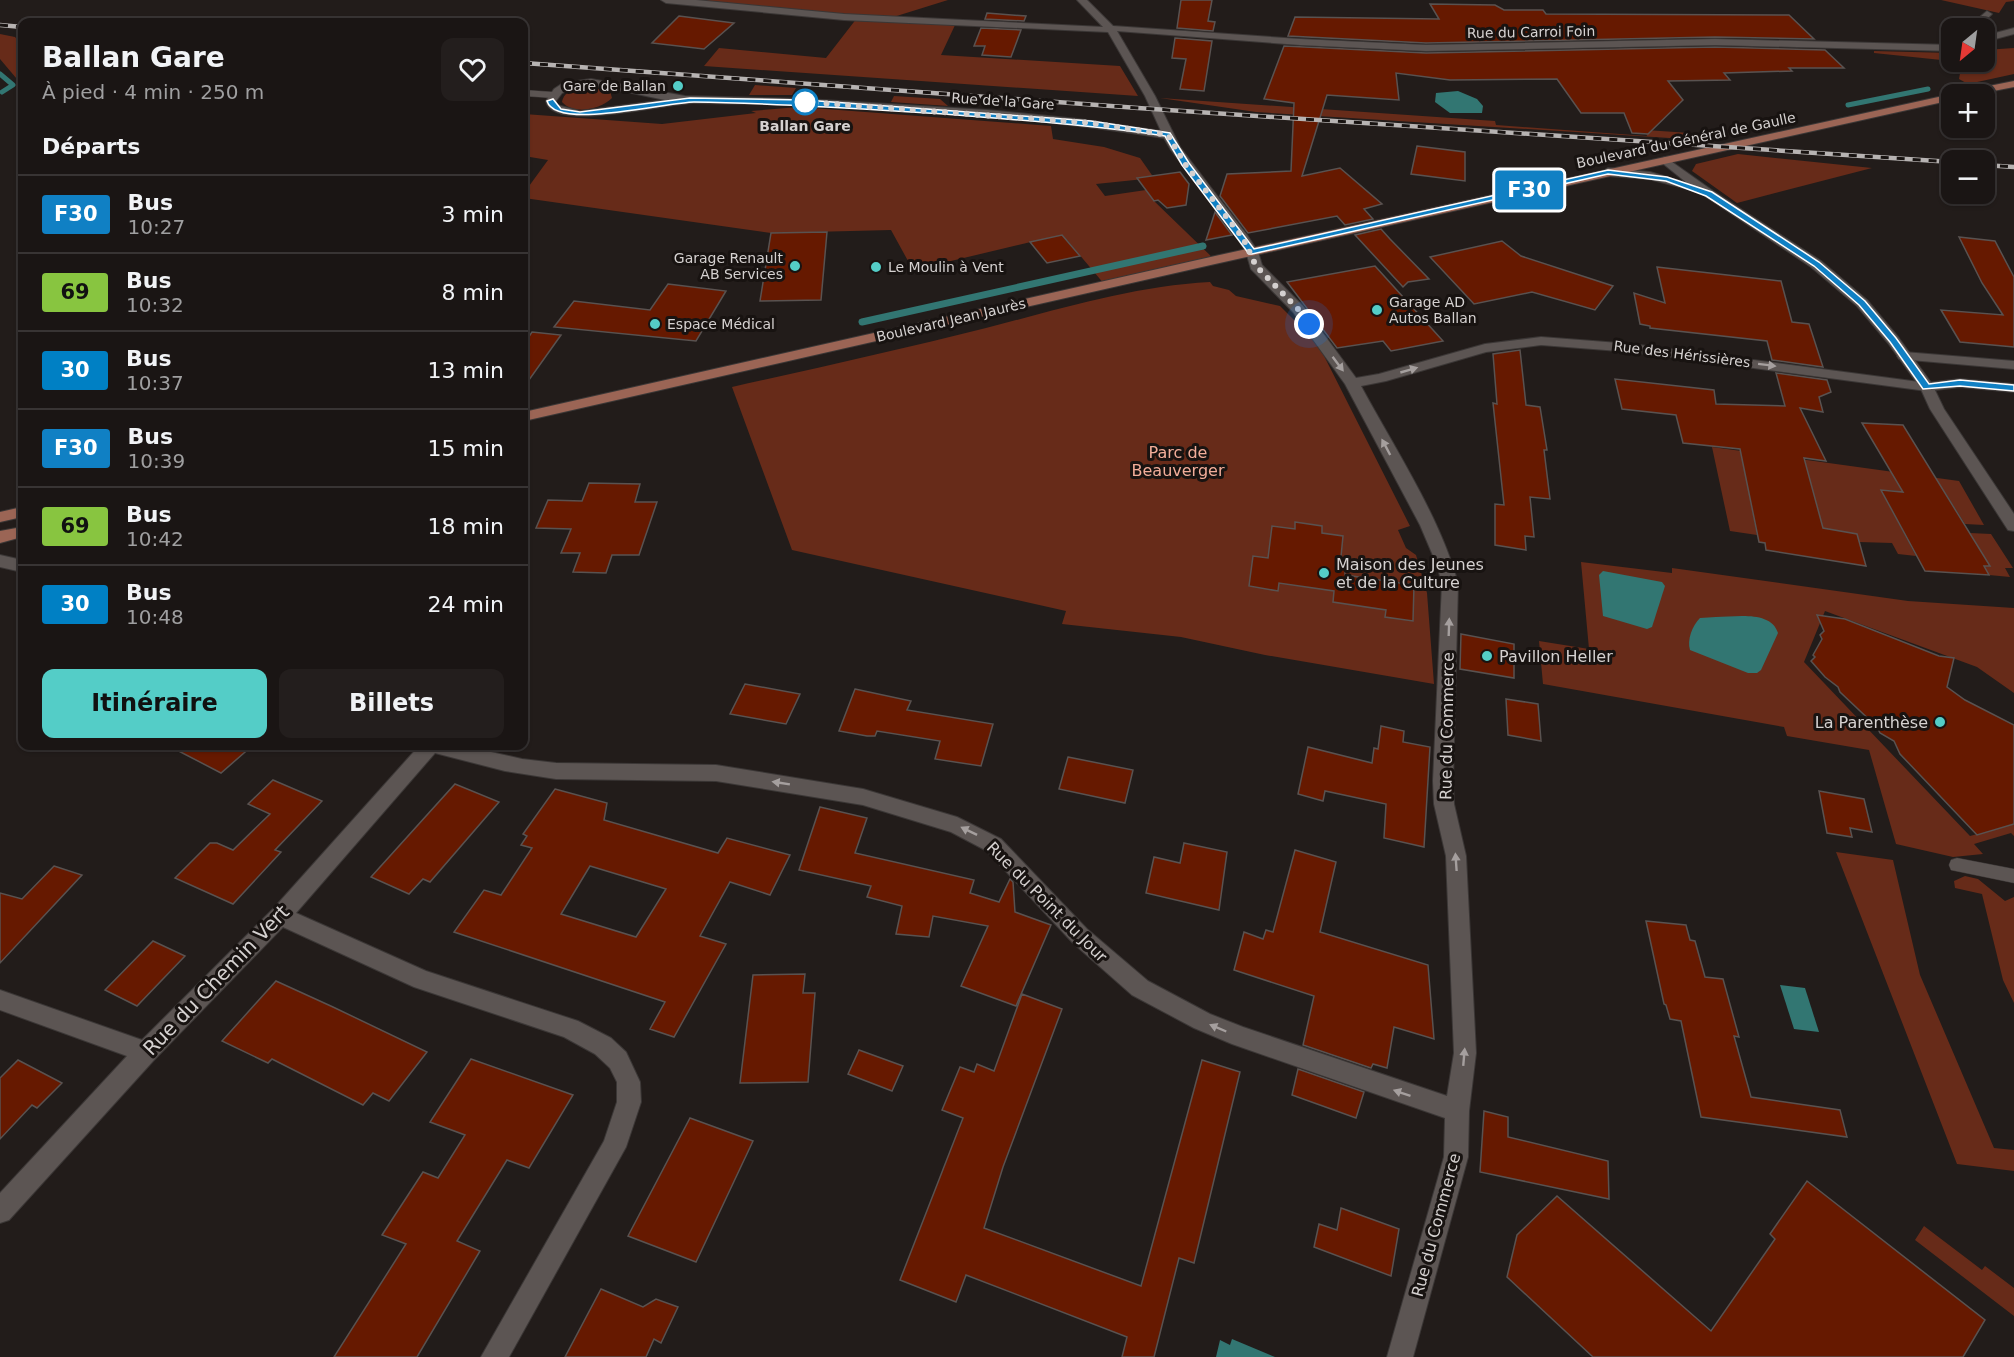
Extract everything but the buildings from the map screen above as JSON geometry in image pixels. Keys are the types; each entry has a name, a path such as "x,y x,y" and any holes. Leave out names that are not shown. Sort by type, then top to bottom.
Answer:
{"main road":[{"path":"1995,88 2014,84"},
{"name":"Boulevard du Général de Gaulle","path":"1252,252 1941,99"},
{"name":"Boulevard Jean Jaurès","path":"528,416 1252,252"},
{"name":"Boulevard Jean Jaurès","path":"528,410 650,387"},
{"path":"0,517 18,513"},
{"path":"0,537 18,533"}],"street":[{"name":"Rue du Carroi Foin","path":"666,0 851,18 1111,29 1339,45 1426,48 1725,42 1941,47"},
{"path":"1082,0 1111,29 1151,97 1168,135 1185,164 1252,252"},
{"path":"1983,18 1987,14"},
{"path":"1995,36 2014,31"},
{"path":"1995,45 2004,45"},
{"name":"Rue de la Gare","path":"690,100 600,82 578,83 559,90 553,95 551,101 552,106 568,113 593,113 690,100 805,102 1091,123 1168,135"},
{"path":"606,110 621,101 624,95 618,86"},
{"path":"1665,160 1709,194 1816,264 1862,303 1927,387 1937,409 2014,526"},
{"path":"1608,172 1667,179 1709,194"},
{"name":"Rue du Commerce","path":"1252,252 1256,266 1298,309 1352,383 1428,525 1445,565 1450,584 1443,781 1444,804 1456,856 1465,1041 1457,1111 1456,1157 1400,1357"},
{"name":"Rue des Hérissières","path":"1352,383 1381,378 1485,348 1541,342 1632,348 1927,387 1960,383 2014,388"},
{"path":"1904,356 2014,365"},
{"path":"0,561 18,565"},
{"name":"Rue du Chemin Vert","path":"0,1211 146,1052 280,916 426,750"},
{"name":"Rue du Point du Jour","path":"454,750 508,764 547,770 573,772 691,771 738,776 863,797 957,825 994,845 1080,936 1140,988 1192,1016 1240,1037 1457,1111"},
{"path":"280,916 422,980 570,1028 603,1046 618,1060 628,1082 629,1102 614,1147 495,1357"},
{"path":"0,1000 146,1052"}],"lane":[{"path":"528,93 553,95"},
{"path":"1957,865 2014,876"}],"green space":[{"path":"667,0 948,0 887,19 956,23 941,55 1120,66 1138,96 704,66 719,48 826,58 857,18"},
{"path":"1941,0 2014,1 2006,2 1999,13"},
{"path":"0,34 15,37 18,40 18,80 0,59"},
{"path":"2014,48 2014,74 1968,84 1959,79 1960,72 1995,72 1995,49"},
{"path":"1874,51 1941,53 1941,60 1874,53"},
{"path":"755,85 796,88 792,95 749,95"},
{"path":"588,87 610,91 612,98 601,106 579,110 562,102 568,92"},
{"path":"894,96 940,99 948,106 891,102"},
{"path":"1160,98 1495,121 1496,125 1647,136 1645,130 1706,134 1685,139 1256,112"},
{"path":"799,107 1051,126 1053,139 1104,147 1140,158 1154,178 1096,184 1105,196 1146,190 1154,201 1215,260 1105,285 1067,240 1057,242 1052,237 913,270 891,230 771,233 528,199 528,188 548,160 528,157 528,114 662,124 756,113 751,111"},
{"path":"1738,154 1872,168 1737,203 1692,171 1696,164"},
{"name":"Parc de Beauverger","path":"1210,282 1213,286 1229,290 1236,296 1280,306 1318,344 1410,526 1398,530 1406,548 1416,555 1427,593 1434,684 1265,655 1181,637 1062,624 1066,611 792,550 732,387 986,328 1097,299 1153,288"},
{"path":"1712,447 1959,481 1984,525 1965,524 1946,494 1881,490 1916,556 1898,554 1892,543 1859,542 1857,534 1823,528 1813,491 1746,477 1757,535 1730,531"},
{"path":"1970,533 1991,534 2013,568 2005,568 2010,577 1989,575 1984,566 1990,566"},
{"path":"1581,562 1672,573 1672,568 1908,601 2014,608 2014,693 1977,667 1825,611 1804,662 1970,836 2014,824 2014,836 2011,833 1974,844 1983,854 1953,857 1896,844 1869,750 1787,736 1784,727 1543,684 1539,641 1589,649"},
{"path":"1836,852 1893,860 1920,975 1994,1148 2014,1150 2014,1171 1957,1164"},
{"path":"1965,876 1978,879 2005,901 2014,897 2014,1003 2003,980 1982,894 1955,888 1954,881"},
{"path":"1924,1226 1982,1270 1985,1266 2014,1288 2014,1316 1915,1240"}],"water":[{"path":"1458,91 1477,99 1483,106 1482,113 1450,113 1435,102 1436,93"},
{"path":"1603,571 1662,582 1665,586 1652,627 1647,629 1603,616 1599,575"},
{"path":"1752,616 1768,621 1778,633 1761,670 1757,673 1748,673 1690,650 1690,638 1700,618"},
{"path":"1780,985 1805,988 1819,1032 1794,1029"},
{"path":"1232,1339 1275,1357 1216,1357 1220,1340 1230,1345"}],"waterway":[{"path":"0,74 13,85 2,92"},
{"path":"1848,105 1928,89"},
{"path":"862,322 1203,246"}],"railway":[{"path":"0,25 18,27"},
{"path":"528,63 1138,108 1941,161"},
{"path":"1995,166 2014,167"}],"bus line":[{"name":"F30","path":"551,101 552,106 558,110 580,114 690,100 743,103 805,102 1091,123 1168,135 1185,164 1252,252 1608,172 1667,179 1709,194 1816,264 1862,303 1893,340 1927,387 1960,383 2014,388"}],"place":[{"name":"Gare de Ballan","path":"678,86"},
{"name":"Ballan Gare","path":"805,102"},
{"name":"Garage Renault AB Services","path":"795,266"},
{"name":"Le Moulin à Vent","path":"876,267"},
{"name":"Garage AD Autos Ballan","path":"1377,310"},
{"name":"Espace Médical","path":"655,324"},
{"name":"Maison des Jeunes et de la Culture","path":"1324,573"},
{"name":"Pavillon Heller","path":"1487,656"},
{"name":"La Parenthèse","path":"1940,722"}],"route":[{"path":"805,102 1091,123 1168,135 1185,164 1243,238 1252,252 1256,266 1298,309 1309,324"}]}
